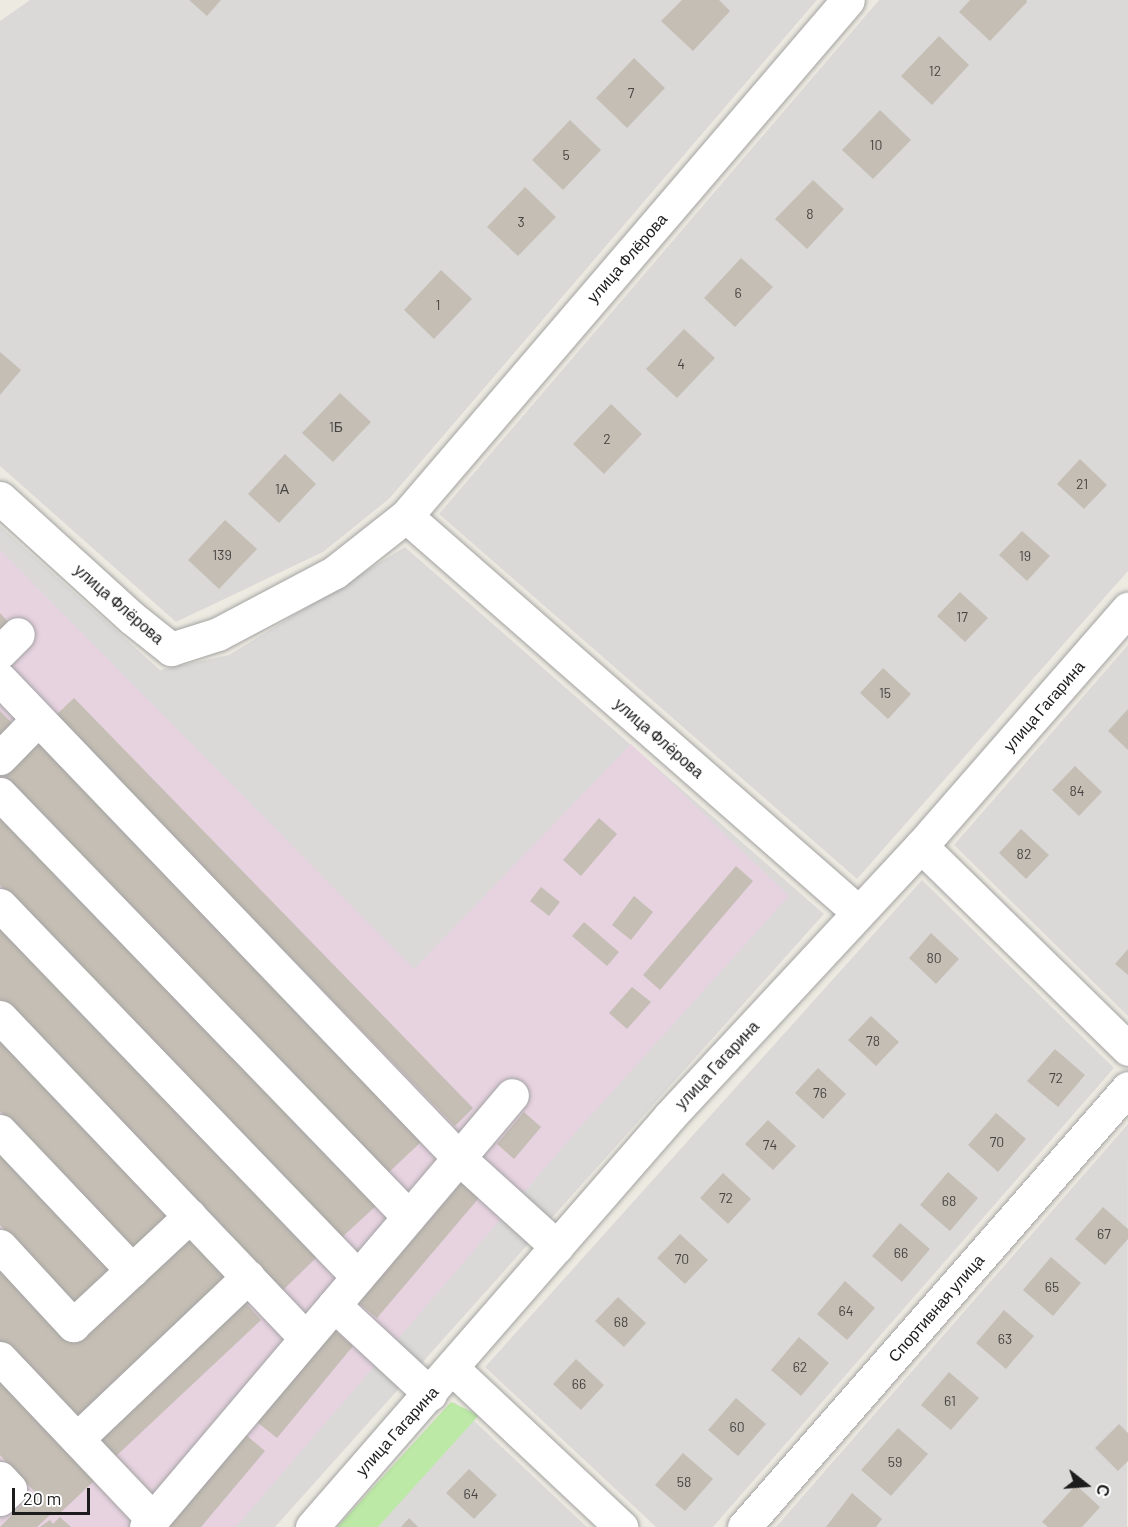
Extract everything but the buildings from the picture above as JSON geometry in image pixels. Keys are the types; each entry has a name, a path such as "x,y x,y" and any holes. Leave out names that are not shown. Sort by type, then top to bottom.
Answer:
{"street":[{"name":"улица Флёрова","path":"0,498 132,618 171,649 218,634 335,572 406,516 848,0"},
{"name":"улица Флёрова","path":"406,516 858,912"},
{"name":"улица Гагарина","path":"312,1527 453,1369 670,1116 921,846 1128,609"},
{"path":"0,679 459,1158 557,1247"},
{"path":"0,758 38,719"},
{"path":"0,795 409,1217"},
{"path":"921,846 1128,1049"},
{"path":"0,905 358,1277"},
{"path":"0,1017 306,1338"},
{"name":"Спортивная улица","path":"744,1527 1128,1088"},
{"path":"0,1358 77,1439 149,1523 512,1095"},
{"path":"0,1131 132,1270"},
{"path":"0,1246 74,1325 190,1216"},
{"path":"77,1439 248,1277"},
{"path":"334,1305 430,1394"},
{"path":"453,1369 621,1527"},
{"path":"0,1478 10,1489 0,1499"}],"shaded area":[{"path":"30,0 817,0 389,499 323,552 176,622 0,466 0,21"},
{"path":"879,0 1128,0 1128,571 857,879 439,514"},
{"path":"0,526 160,670 229,655 405,547 824,914 275,1527 0,1527"},
{"path":"0,550 414,969 631,744 789,896 575,1133 236,1527 0,1527"},
{"path":"1128,645 1128,1016 954,845"},
{"path":"922,880 1114,1068 713,1527 656,1527 485,1367"},
{"path":"1128,1124 1127,1527 776,1527"},
{"path":"454,1402 587,1527 344,1527"}],"green space":[{"path":"451,1402 479,1415 378,1527 337,1527"}]}
